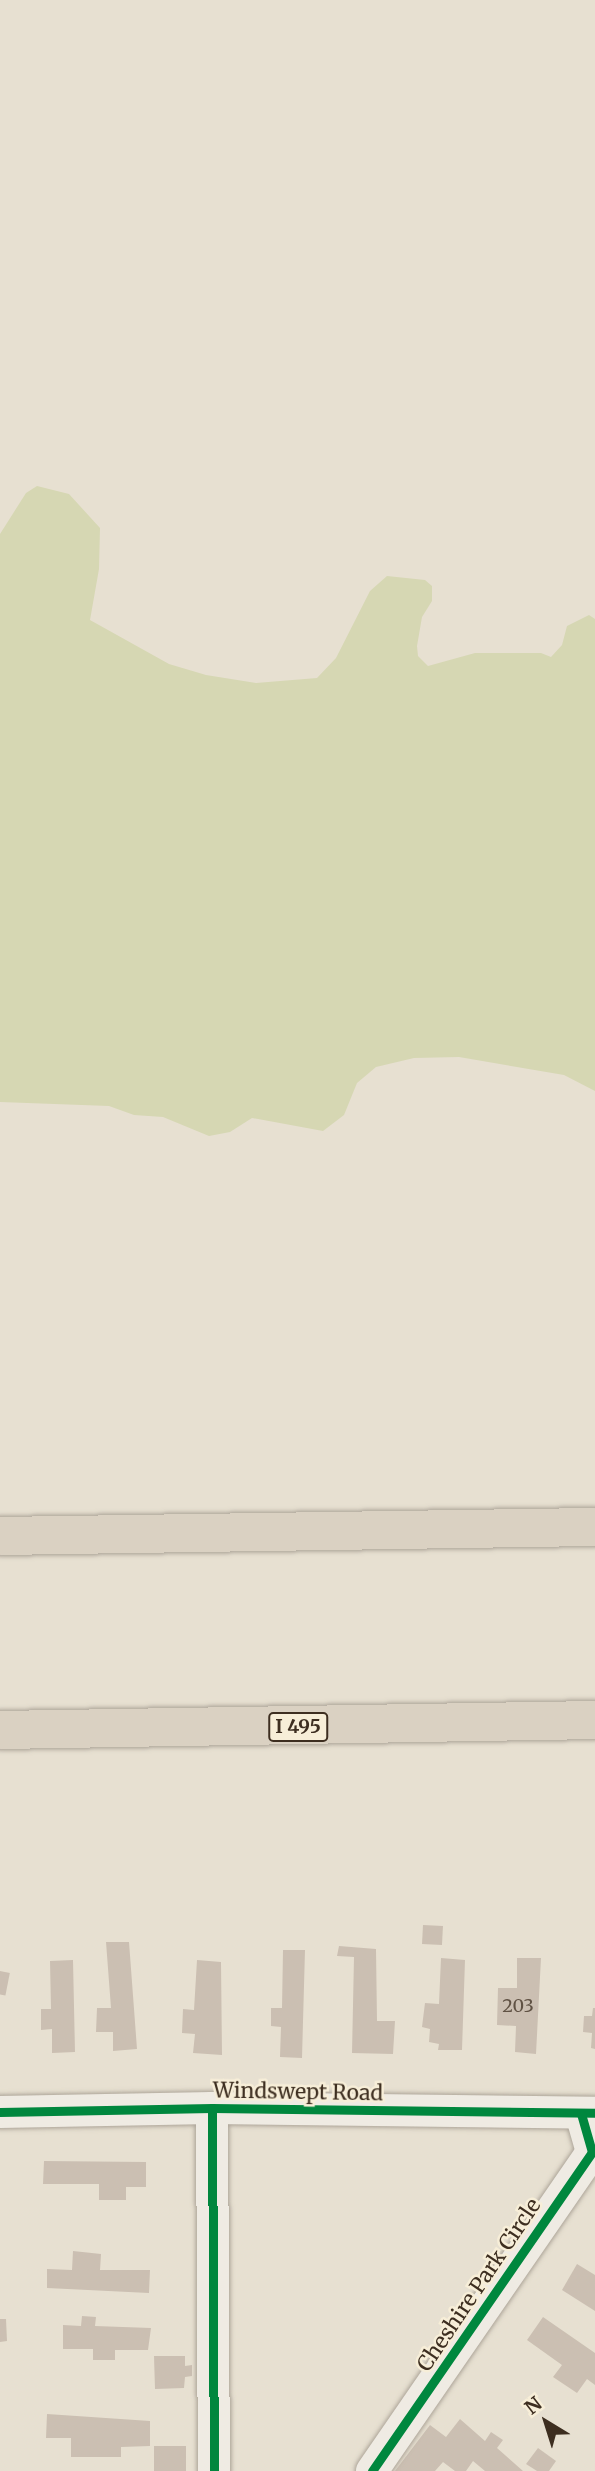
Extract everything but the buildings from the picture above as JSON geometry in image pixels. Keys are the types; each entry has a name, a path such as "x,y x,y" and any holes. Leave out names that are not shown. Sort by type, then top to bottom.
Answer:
{"highway":[{"path":"0,1536 595,1527"},
{"name":"I 495","path":"0,1730 595,1720"}],"street":[{"name":"Windswept Road","path":"0,2112 212,2108 588,2113"},
{"path":"212,2108 214,2471"},
{"name":"Cheshire Park Circle","path":"372,2471 592,2152 588,2113"}],"green space":[{"path":"37,486 69,494 100,528 99,569 90,620 169,664 206,675 256,683 317,678 336,658 370,591 387,576 425,580 432,586 432,601 422,617 417,646 418,656 428,666 475,653 541,653 551,657 562,645 567,626 589,615 595,619 595,1091 564,1075 459,1057 414,1058 376,1067 357,1083 344,1115 323,1131 252,1118 230,1132 209,1136 163,1117 134,1115 109,1106 0,1102 0,534 26,493"}],"cycle path":[{"path":"212,2108 214,2471"},
{"path":"0,2112 212,2108 595,2113"},
{"path":"372,2471 592,2152 581,2114"}]}
